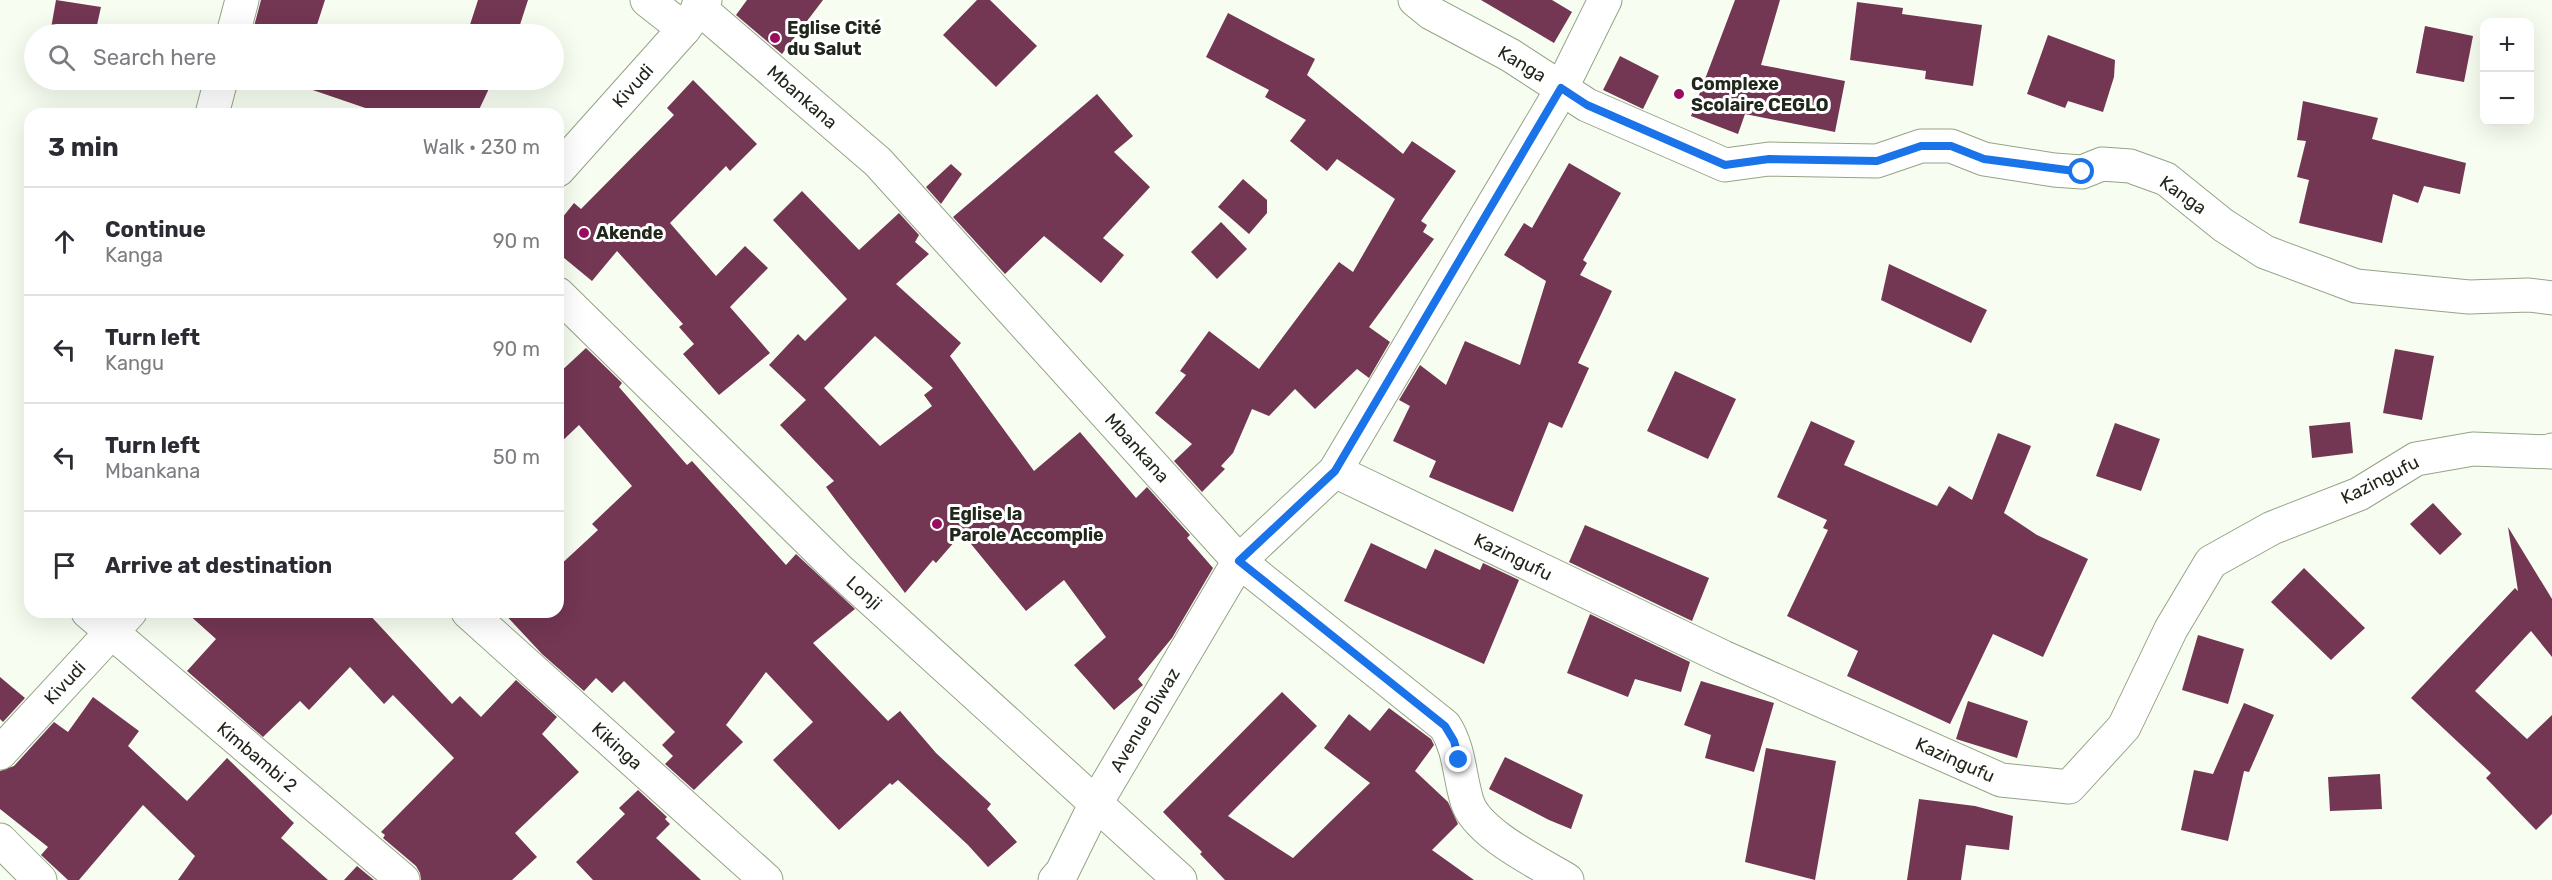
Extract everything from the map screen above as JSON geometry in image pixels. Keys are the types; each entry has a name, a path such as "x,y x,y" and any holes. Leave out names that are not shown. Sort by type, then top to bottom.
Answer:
{"street":[{"path":"235,24 241,0"},
{"name":"Mbankana","path":"647,0 695,12 878,162 1239,561 1445,726 1454,741 1468,804 1493,835 1567,880"},
{"name":"Kanga","path":"1415,0 1431,13 1510,55 1587,105 1725,165 1769,159 1877,161 1921,146 1951,146 1984,159 2054,170 2082,172 2102,164 2130,166 2166,179 2223,225 2265,252 2356,285 2469,297 2529,295 2552,298"},
{"name":"Avenue Diwaz","path":"1055,880 1062,872 1096,802 1239,561 1335,471 1561,88 1605,0"},
{"name":"Kivudi","path":"564,163 695,12"},
{"path":"214,108 218,90"},
{"name":"Lonji","path":"564,300 838,569 1180,880"},
{"name":"Kazingufu","path":"1335,471 1723,657 2001,780 2069,787 2124,727 2171,629 2211,562 2272,528 2359,494 2416,459 2473,449 2551,452 2552,450"},
{"name":"Kikinga","path":"475,618 766,880"},
{"name":"Kivudi","path":"0,753 110,619"},
{"name":"Kimbambi 2","path":"110,619 403,880"},
{"path":"0,840 40,880"}],"building":[{"path":"56,0 101,7 97,24 52,24"},
{"path":"261,0 325,0 317,24 255,24"},
{"path":"478,0 528,0 520,24 470,24"},
{"name":"Eglise Cité du Salut","path":"747,0 823,0 782,54 736,15"},
{"path":"977,0 990,0 1037,46 996,87 943,35"},
{"path":"1481,0 1552,0 1572,12 1554,43"},
{"path":"1735,0 1780,0 1761,65 1845,81 1835,132 1745,114 1738,134 1691,116"},
{"path":"1857,2 1903,8 1902,14 1982,25 1973,86 1925,79 1926,71 1850,60"},
{"path":"1228,13 1315,59 1307,75 1403,154 1412,141 1456,171 1421,221 1427,225 1423,232 1434,239 1369,327 1390,342 1369,378 1357,369 1315,409 1295,389 1269,416 1252,409 1233,453 1221,466 1225,469 1202,492 1174,461 1192,444 1155,413 1186,375 1180,371 1209,331 1259,369 1339,262 1353,272 1395,199 1337,159 1327,171 1290,141 1306,120 1265,97 1269,90 1206,57"},
{"path":"2425,26 2473,36 2464,82 2416,73"},
{"path":"2048,35 2115,60 2114,77 2103,112 2068,101 2065,108 2027,94"},
{"path":"1620,56 1659,76 1643,109 1603,90"},
{"path":"693,80 757,144 730,171 726,166 670,223 716,276 745,246 768,268 730,307 770,353 719,395 683,354 694,344 679,327 683,324 617,251 592,281 564,258 564,216 574,203 581,209 674,115 667,108"},
{"path":"313,90 488,90 480,108 365,108"},
{"path":"1097,94 1133,136 1114,152 1150,187 1103,238 1124,255 1101,283 1044,236 1005,274 953,217"},
{"path":"2303,101 2378,118 2372,139 2466,163 2460,194 2424,186 2418,203 2393,194 2382,243 2299,223 2309,180 2297,177 2306,141 2297,140"},
{"path":"1569,163 1621,193 1583,260 1587,263 1580,275 1612,291 1578,363 1589,368 1562,428 1549,422 1513,512 1429,477 1436,461 1393,441 1410,406 1399,400 1420,365 1446,385 1465,341 1520,365 1546,281 1504,255 1524,223 1532,228"},
{"path":"951,164 962,174 941,204 926,187"},
{"path":"1243,179 1267,200 1267,213 1249,234 1218,207"},
{"path":"802,191 859,250 899,213 919,235 915,242 929,254 896,284 961,343 950,356 1034,471 1080,432 1136,498 1147,487 1190,535 1187,538 1213,568 1172,638 1138,679 1143,685 1114,710 1074,665 1106,637 1064,580 1026,611 962,533 936,563 933,560 905,593 826,487 834,481 780,425 806,400 769,365 798,334 805,341 847,299 773,220","holes":["875,336 933,388 924,395 932,406 880,446 824,388"]},
{"path":"1221,222 1247,249 1217,279 1191,252"},
{"path":"1889,264 1987,310 1971,343 1881,300"},
{"path":"586,348 622,383 619,387 687,465 692,461 786,565 796,554 855,609 813,643 888,721 900,711 936,753 991,804 987,809 1017,842 988,867 968,845 898,780 892,785 890,783 839,830 773,760 813,722 766,672 726,725 743,742 694,790 665,764 673,756 662,745 675,732 624,681 612,693 596,678 584,691 542,654 509,618 564,618 564,561 598,530 592,524 632,486 579,425 564,439 564,368"},
{"path":"2395,349 2434,356 2422,420 2383,413"},
{"path":"1675,371 1736,399 1708,459 1647,431"},
{"path":"1811,421 1855,441 1844,465 1937,506 1949,486 1972,500 1998,433 2031,446 2004,513 2037,535 2088,559 2043,657 1993,634 1950,724 1847,676 1858,651 1787,616 1828,530 1823,528 1827,520 1777,497"},
{"path":"2350,422 2353,453 2312,458 2309,426"},
{"path":"2115,423 2160,439 2141,491 2096,476"},
{"path":"2433,503 2462,534 2440,555 2410,524"},
{"path":"1585,525 1709,578 1692,621 1569,562"},
{"path":"2508,527 2552,599 2552,657 2531,631 2475,691 2527,739 2552,715 2552,814 2536,830 2486,778 2491,773 2411,698 2515,588 2518,591"},
{"path":"1371,543 1426,569 1435,549 1480,570 1483,563 1519,580 1484,664 1344,601"},
{"path":"2304,568 2365,628 2331,660 2271,602"},
{"path":"1590,614 1690,662 1681,692 1635,679 1628,697 1567,673"},
{"path":"193,618 373,618 452,704 460,696 481,717 516,680 557,717 542,734 579,772 515,833 537,857 512,880 421,880 416,866 383,838 385,835 381,832 454,758 393,695 384,704 350,667 309,710 300,701 263,737 187,671 216,639"},
{"path":"2198,635 2244,649 2228,704 2182,690"},
{"path":"0,677 25,698 3,722 0,719"},
{"path":"1701,681 1774,703 1754,772 1705,758 1711,735 1684,725"},
{"path":"1282,692 1317,726 1228,816 1293,858 1370,783 1324,748 1349,714 1370,731 1389,708 1431,739 1434,745 1415,771 1448,802 1458,824 1432,850 1474,880 1225,880 1200,854 1202,852 1163,812"},
{"path":"93,697 139,731 128,746 187,801 227,758 294,823 281,838 328,880 178,880 195,856 143,805 79,880 68,880 41,855 48,847 0,809 0,771 14,766 54,722 68,732"},
{"path":"1968,701 2028,721 2017,758 1956,739"},
{"path":"2244,703 2274,715 2249,772 2244,771 2228,841 2181,830 2194,770 2213,774"},
{"path":"1766,748 1836,761 1815,880 1745,862"},
{"path":"1505,757 1583,795 1571,829 1489,789"},
{"path":"2380,774 2382,809 2330,811 2328,777"},
{"path":"638,790 667,817 665,819 670,824 656,838 701,880 593,880 576,862 625,814 619,808"},
{"path":"1919,799 1975,806 2013,816 2009,850 1966,845 1961,880 1907,880"},
{"path":"357,866 374,880 344,880"}],"place":[{"name":"Eglise Cité du Salut","path":"775,38"},
{"name":"Complexe Scolaire CEGLO","path":"1679,94"},
{"name":"Akende","path":"584,233"},
{"name":"Eglise la Parole Accomplie","path":"937,524"}],"route":[{"path":"1459,760 1454,741 1445,726 1239,561 1335,471 1561,88 1587,105 1669,143 1725,165 1769,159 1877,161 1921,146 1951,146 1984,159 2023,166 2082,172"}]}
